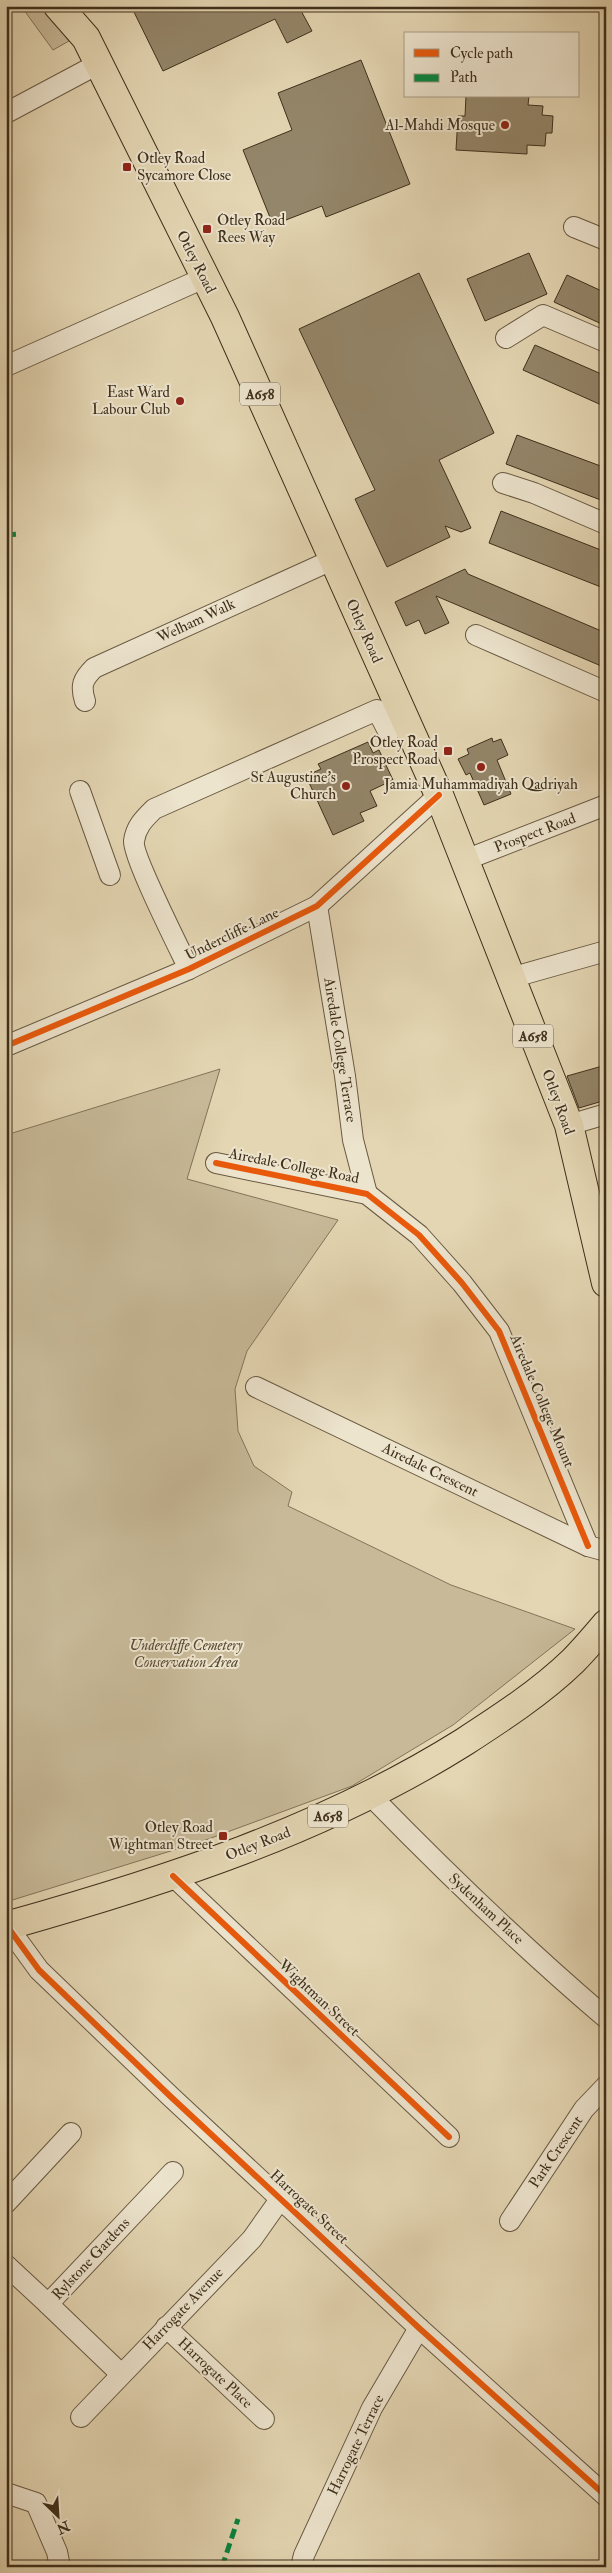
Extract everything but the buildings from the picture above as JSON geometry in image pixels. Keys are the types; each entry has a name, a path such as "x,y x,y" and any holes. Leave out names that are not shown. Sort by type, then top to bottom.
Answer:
{"main road":[{"name":"Otley Road","path":"58,6 86,38 232,334 439,795 569,1125 606,1282"},
{"name":"Otley Road","path":"7,1926 173,1876 287,1834 372,1796 430,1763 505,1716 572,1662 606,1624"}],"street":[{"path":"6,113 98,64"},
{"path":"574,227 606,240"},
{"path":"6,366 204,278"},
{"path":"506,338 543,315 606,342"},
{"path":"503,484 534,494 606,524"},
{"name":"Welham Walk","path":"85,701 82,691 83,679 94,668 332,560"},
{"path":"476,635 606,692"},
{"path":"189,969 142,868 133,842 139,824 154,809 377,710 389,733"},
{"path":"80,791 110,875"},
{"name":"Undercliffe Lane","path":"6,1046 189,969 317,906 439,795"},
{"name":"Prospect Road","path":"465,860 606,805"},
{"path":"104,855 133,842"},
{"name":"Airedale College Terrace","path":"317,906 345,1076 353,1140 367,1194"},
{"path":"510,978 606,951"},
{"path":"569,1125 606,1114"},
{"name":"Airedale College Road","path":"216,1163 367,1194"},
{"name":"Airedale College Mount","path":"367,1194 419,1235 462,1283 499,1330 597,1549"},
{"name":"Airedale Crescent","path":"256,1387 597,1549"},
{"name":"Sydenham Place","path":"372,1796 434,1861 564,1982 606,2018"},
{"name":"Wightman Street","path":"173,1876 449,2137"},
{"name":"Harrogate Street","path":"7,1926 39,1970 170,2096 419,2328 606,2496"},
{"name":"Park Crescent","path":"510,2221 584,2109 606,2086"},
{"path":"6,2202 71,2133"},
{"name":"Rylstone Gardens","path":"6,2265 48,2304 173,2172"},
{"name":"Harrogate Avenue","path":"81,2417 252,2239 281,2198"},
{"path":"48,2304 121,2374"},
{"name":"Harrogate Place","path":"166,2327 264,2419"},
{"name":"Harrogate Terrace","path":"301,2567 308,2546 372,2408 419,2328"},
{"path":"6,2493 36,2503 57,2552 60,2567"}],"green space":[{"path":"21,6 43,6 69,41 53,50"},
{"name":"Undercliffe Cemetery Conservation Area","path":"220,1069 187,1179 338,1220 247,1351 235,1389 238,1431 254,1466 292,1492 288,1506 451,1585 575,1629 453,1725 352,1786 203,1841 6,1902 6,1135"}],"marked path":[{"path":"6,535 19,534"},
{"path":"222,2567 238,2519"}],"cycle path":[{"path":"6,1046 189,969 317,906 439,795"},
{"path":"216,1163 367,1194 419,1235 462,1283 499,1331 588,1546"},
{"path":"173,1876 449,2137"},
{"path":"7,1926 39,1970 170,2096 419,2328 606,2496"}],"place":[{"name":"Al‐Mahdi Mosque","path":"505,125"},
{"name":"Otley Road Sycamore Close","path":"127,167"},
{"name":"Otley Road Rees Way","path":"207,229"},
{"name":"East Ward Labour Club","path":"180,401"},
{"name":"Otley Road Prospect Road","path":"448,751"},
{"name":"Jamia Muhammadiyah Qadriyah","path":"481,767"},
{"name":"St Augustine's Church","path":"346,786"},
{"name":"Otley Road Wightman Street","path":"223,1836"}]}
